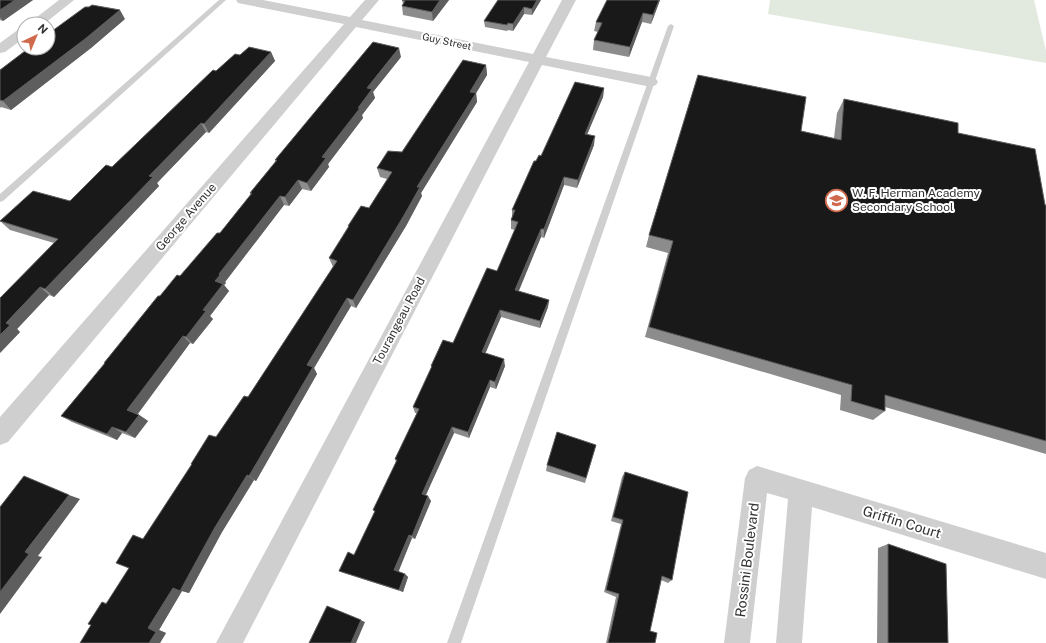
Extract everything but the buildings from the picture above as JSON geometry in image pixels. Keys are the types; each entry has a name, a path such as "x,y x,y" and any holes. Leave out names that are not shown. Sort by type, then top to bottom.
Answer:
{"street":[{"path":"46,16 67,0"},
{"name":"Guy Street","path":"243,0 651,82"},
{"name":"George Avenue","path":"0,434 372,0"},
{"name":"Tourangeau Road","path":"229,643 569,0"},
{"path":"0,49 16,38"},
{"name":"Griffin Court","path":"758,478 1046,566"},
{"name":"Rossini Boulevard","path":"737,643 758,478"},
{"path":"789,643 801,492"}],"lane":[{"path":"0,199 222,0"},
{"path":"454,643 671,26"}],"shaded area":[{"path":"770,0 1034,0 1046,51 1046,63 768,14"}],"place":[{"name":"W. F. Herman Academy Secondary School","path":"837,200"}]}
